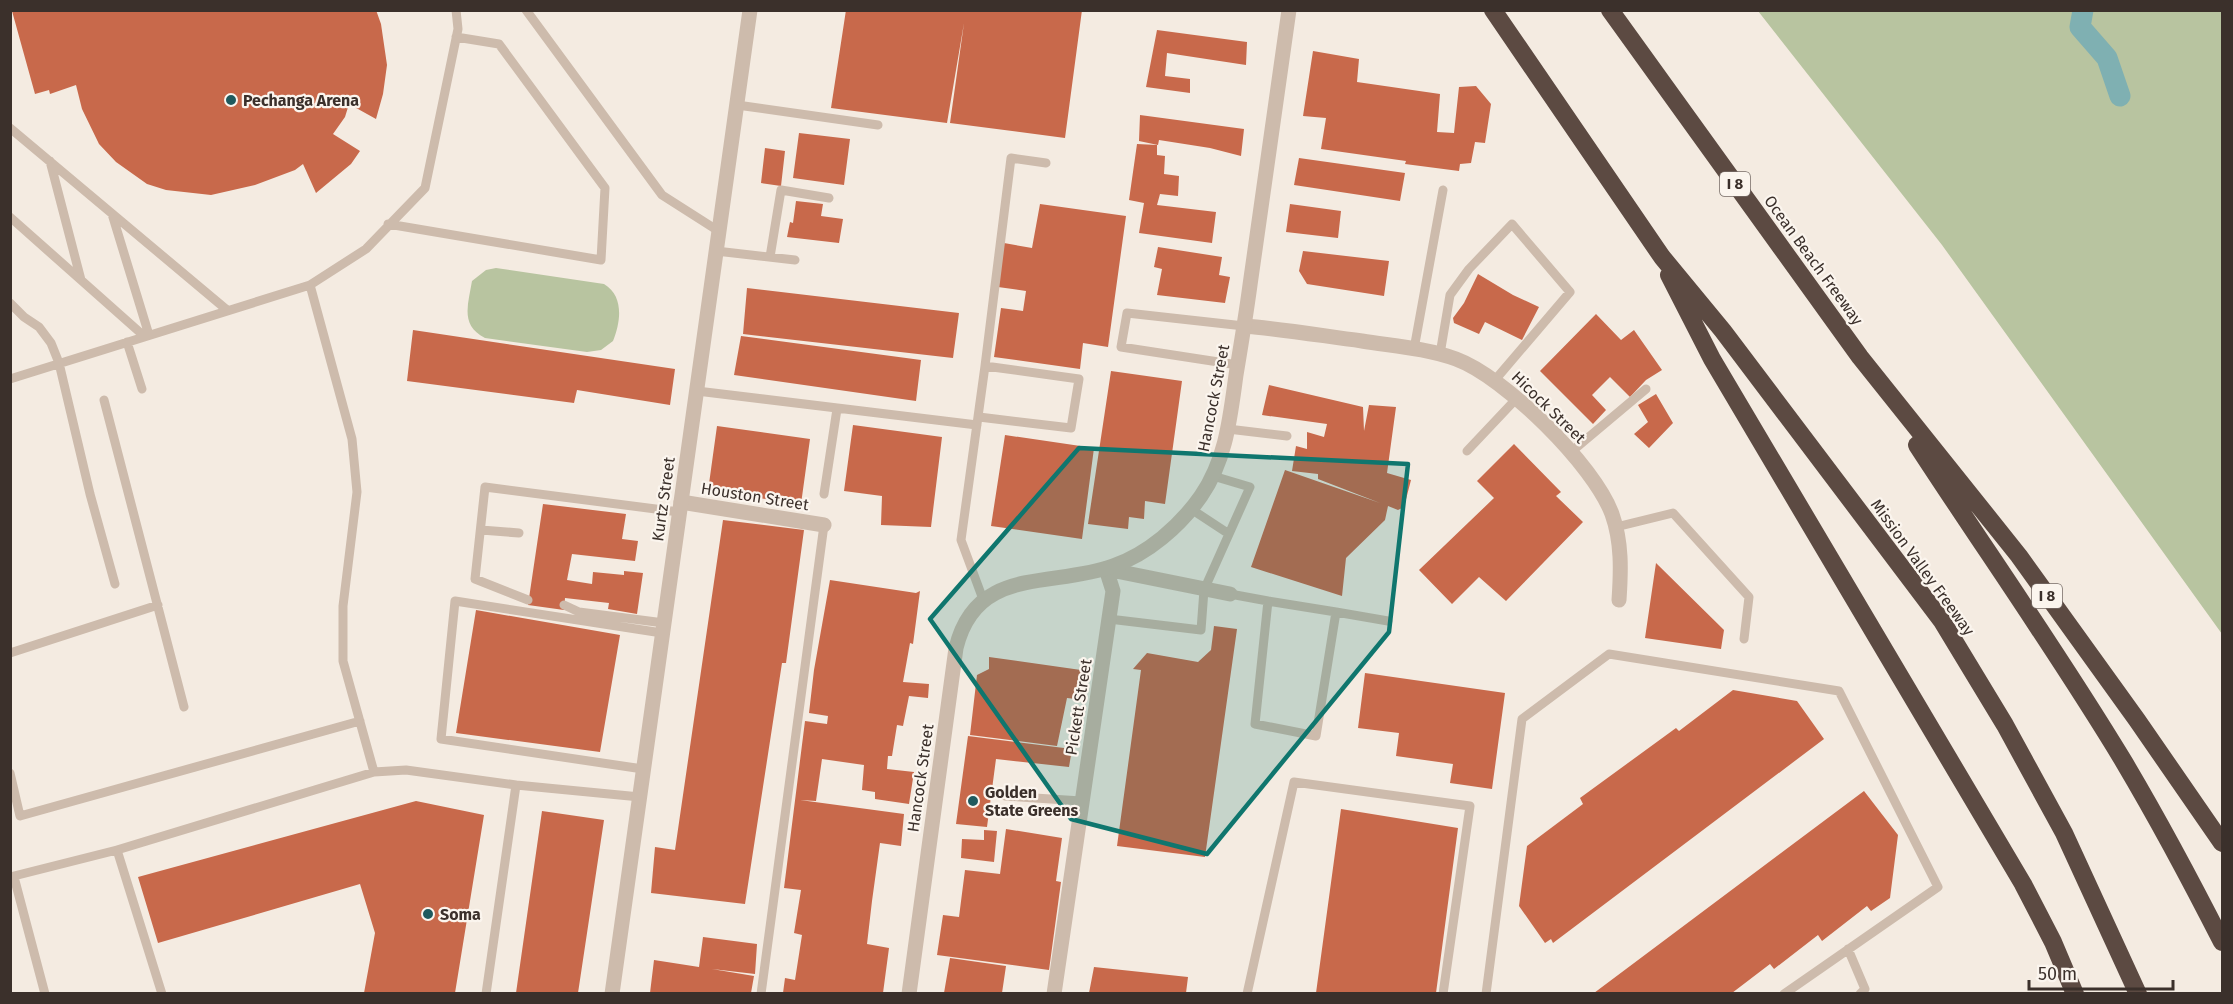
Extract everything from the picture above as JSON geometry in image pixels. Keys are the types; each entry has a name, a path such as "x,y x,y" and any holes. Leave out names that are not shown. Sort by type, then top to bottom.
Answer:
{"highway":[{"path":"1493,10 1662,257 1680,300 1712,359 2023,884 2053,942 2075,993"},
{"name":"Ocean Beach Freeway","path":"1610,10 1860,357"},
{"name":"Mission Valley Freeway","path":"1662,257 1723,331 1942,621 2005,725 2064,832 2138,993"},
{"path":"1860,357 2072,678 2124,762 2184,867 2223,942"},
{"name":"I 8","path":"1860,357 2019,556 2223,843"}],"street":[{"name":"Kurtz Street","path":"612,993 750,10"},
{"name":"Hancock Street","path":"909,993 956,648 965,623 984,602 997,592 1020,582 1106,569 1141,552 1170,530 1191,510 1213,476 1223,453 1244,326 1289,10"},
{"name":"Hicock Street","path":"1244,326 1440,354 1472,366 1496,380 1571,452 1598,485 1616,527 1620,554 1619,600"},
{"name":"Houston Street","path":"680,507 824,525"},
{"path":"1106,569 1230,594"},
{"name":"Pickett Street","path":"1054,993 1113,591 1106,569"}],"lane":[{"path":"10,379 310,285 366,249 425,188 456,36 456,10"},
{"path":"526,10 662,195 720,232"},
{"path":"388,224 601,260 605,188 499,44 456,36"},
{"path":"737,105 878,125"},
{"path":"10,128 227,310"},
{"path":"984,602 961,540 1011,158 1046,163"},
{"path":"50,161 81,280"},
{"path":"770,258 781,190 829,198"},
{"path":"1414,349 1443,190"},
{"path":"112,214 146,335"},
{"path":"10,218 146,335"},
{"path":"1440,354 1450,296 1469,269 1512,224 1569,292 1496,380"},
{"path":"716,251 795,260"},
{"path":"310,285 352,439 357,492 343,606 343,661 374,772"},
{"path":"11,305 39,327 51,344 59,363 87,484 115,584"},
{"path":"1238,364 1121,347 1127,313 1244,326"},
{"path":"127,342 142,389"},
{"path":"697,392 837,409 1071,428 1079,379 985,366"},
{"path":"1571,452 1646,389"},
{"path":"1467,451 1517,398"},
{"path":"104,400 184,707"},
{"path":"824,494 837,409"},
{"path":"1228,429 1287,436"},
{"path":"1109,619 1201,630 1204,590 1250,487 1213,476"},
{"path":"528,600 475,579 484,487 680,507"},
{"path":"1191,510 1229,534"},
{"path":"1616,527 1673,513 1749,597 1744,639"},
{"path":"761,993 824,525"},
{"path":"481,530 519,533"},
{"path":"1230,594 1388,621"},
{"path":"644,769 441,739 455,601 663,628"},
{"path":"1268,601 1254,724 1316,736 1336,612"},
{"path":"10,654 158,605"},
{"path":"564,605 579,612 663,628"},
{"path":"1486,993 1522,719 1609,654 1839,691 1938,887 1784,993"},
{"path":"10,773 20,816 360,721"},
{"path":"45,993 12,877 117,849 374,772 406,770 516,785 640,797"},
{"path":"1247,993 1294,782 1470,806 1443,993"},
{"path":"486,993 516,785"},
{"path":"1005,796 1081,801"},
{"path":"117,849 162,993"},
{"path":"1848,949 1865,989 1860,993"}],"highlighted area":[{"path":"1079,448 1408,464 1389,632 1207,854 1071,819 930,619"}],"green space":[{"path":"1758,11 2222,11 2222,634 1942,245"},
{"path":"496,268 604,284 615,295 618,302 618,325 613,341 601,350 587,352 485,338 477,333 469,321 469,298 472,281 486,270"}],"building":[{"name":"Pechanga Arena","path":"376,10 381,24 387,65 383,94 376,119 349,104 345,117 333,134 360,151 351,164 316,193 303,164 295,170 255,185 211,195 166,190 147,184 116,162 99,144 82,109 76,85 50,94 49,90 35,94 12,11"},
{"path":"846,10 1082,10 1065,138 950,123 964,23 947,123 831,108"},
{"path":"1157,30 1247,42 1246,65 1167,53 1165,76 1190,79 1190,93 1146,87"},
{"path":"1313,51 1359,59 1357,82 1440,94 1437,132 1454,133 1459,87 1476,86 1491,104 1485,143 1475,142 1471,163 1460,164 1459,171 1321,149 1326,118 1303,116"},
{"path":"1140,115 1244,129 1241,156 1210,148 1159,140 1158,145 1139,141"},
{"path":"799,133 850,139 844,185 793,178"},
{"path":"1137,144 1157,145 1157,155 1165,156 1164,174 1179,176 1178,196 1160,194 1157,205 1216,212 1212,243 1139,233 1144,203 1129,200"},
{"path":"765,148 785,151 781,186 761,183"},
{"path":"1299,158 1405,173 1400,201 1294,185"},
{"path":"796,201 823,204 821,216 843,219 839,243 787,237 790,222 793,223"},
{"path":"1040,204 1126,216 1108,347 1083,343 1080,369 994,357 1001,308 1023,311 1026,291 998,287 1004,243 1032,248"},
{"path":"1290,204 1341,211 1338,238 1286,232"},
{"path":"1158,247 1222,257 1219,275 1230,277 1225,303 1157,295 1162,269 1154,267"},
{"path":"1303,251 1389,261 1384,296 1307,284 1299,271"},
{"path":"1478,274 1513,295 1539,307 1522,340 1485,322 1479,334 1454,323 1453,318 1464,303"},
{"path":"747,288 959,313 953,358 743,334"},
{"path":"1596,314 1621,340 1634,330 1662,370 1646,380 1630,397 1610,377 1592,395 1606,410 1593,424 1540,371"},
{"path":"413,330 675,369 670,405 577,390 574,403 407,381"},
{"path":"741,336 921,360 916,401 734,375"},
{"path":"1111,371 1182,381 1165,504 1145,501 1144,519 1129,517 1128,529 1088,524"},
{"path":"1269,385 1363,407 1364,431 1369,405 1396,407 1387,473 1411,480 1404,507 1398,510 1388,506 1385,520 1346,558 1342,596 1251,567 1285,470 1380,503 1318,479 1318,474 1292,471 1296,446 1307,449 1307,432 1324,437 1327,424 1262,415"},
{"path":"1656,394 1673,423 1649,448 1634,434 1648,422 1638,405"},
{"path":"853,425 942,437 931,527 881,525 882,496 844,491"},
{"path":"717,426 810,439 801,504 708,491"},
{"path":"1005,435 1094,448 1082,539 991,526"},
{"path":"1514,444 1561,492 1556,496 1583,522 1506,601 1479,577 1452,604 1419,570 1494,498 1477,481"},
{"path":"543,504 626,514 622,539 638,541 635,561 572,554 567,580 592,584 593,572 624,575 624,571 643,573 637,614 608,609 609,603 565,598 564,610 528,605"},
{"path":"723,520 804,530 786,663 782,663 745,904 651,893 655,847 675,850"},
{"path":"1656,563 1724,630 1721,649 1645,638"},
{"path":"830,580 916,593 920,591 913,644 910,643 903,682 929,684 928,698 909,696 903,726 897,725 892,756 888,756 887,769 914,772 909,804 875,799 875,792 862,790 864,765 822,759 816,801 800,800 904,814 901,846 880,843 872,901 867,944 889,948 883,993 783,993 785,978 795,980 802,935 794,933 801,890 784,888 805,721 827,724 828,716 809,713"},
{"path":"476,610 620,635 600,752 456,733"},
{"path":"1214,626 1237,629 1205,857 1117,846 1141,670 1133,669 1147,653 1198,662 1211,650"},
{"path":"989,657 1088,671 1084,700 1067,698 1057,746 970,735 977,675 989,669"},
{"path":"1365,673 1505,693 1492,789 1450,783 1453,764 1396,756 1399,733 1358,728"},
{"path":"1733,690 1797,701 1824,739 1553,943 1551,939 1545,943 1519,906 1527,846 1583,804 1580,798 1676,728 1679,731"},
{"path":"968,736 1072,749 1069,767 996,759 987,827 956,824"},
{"path":"1864,791 1898,835 1890,898 1871,911 1867,906 1822,941 1818,935 1774,969 1770,964 1732,993 1594,993"},
{"path":"416,801 484,815 455,993 364,993 375,933 360,884 158,943 138,877"},
{"path":"1341,809 1458,828 1436,993 1316,993"},
{"path":"542,811 604,820 578,993 516,993"},
{"path":"1006,829 1062,838 1056,881 1061,882 1049,970 937,955 943,915 959,917 965,870 1000,874"},
{"path":"984,830 997,831 994,862 961,858 962,839 984,840"},
{"path":"703,937 757,944 755,974 712,969 754,976 751,993 650,993 654,960 699,967"},
{"path":"950,958 1006,966 1002,993 944,993"},
{"path":"1094,967 1188,977 1186,993 1089,993"}],"waterway":[{"path":"2083,10 2080,27 2107,58 2120,96"}],"place":[{"name":"Pechanga Arena","path":"231,100"},
{"name":"Golden State Greens","path":"973,801"},
{"name":"Soma","path":"428,914"}]}
